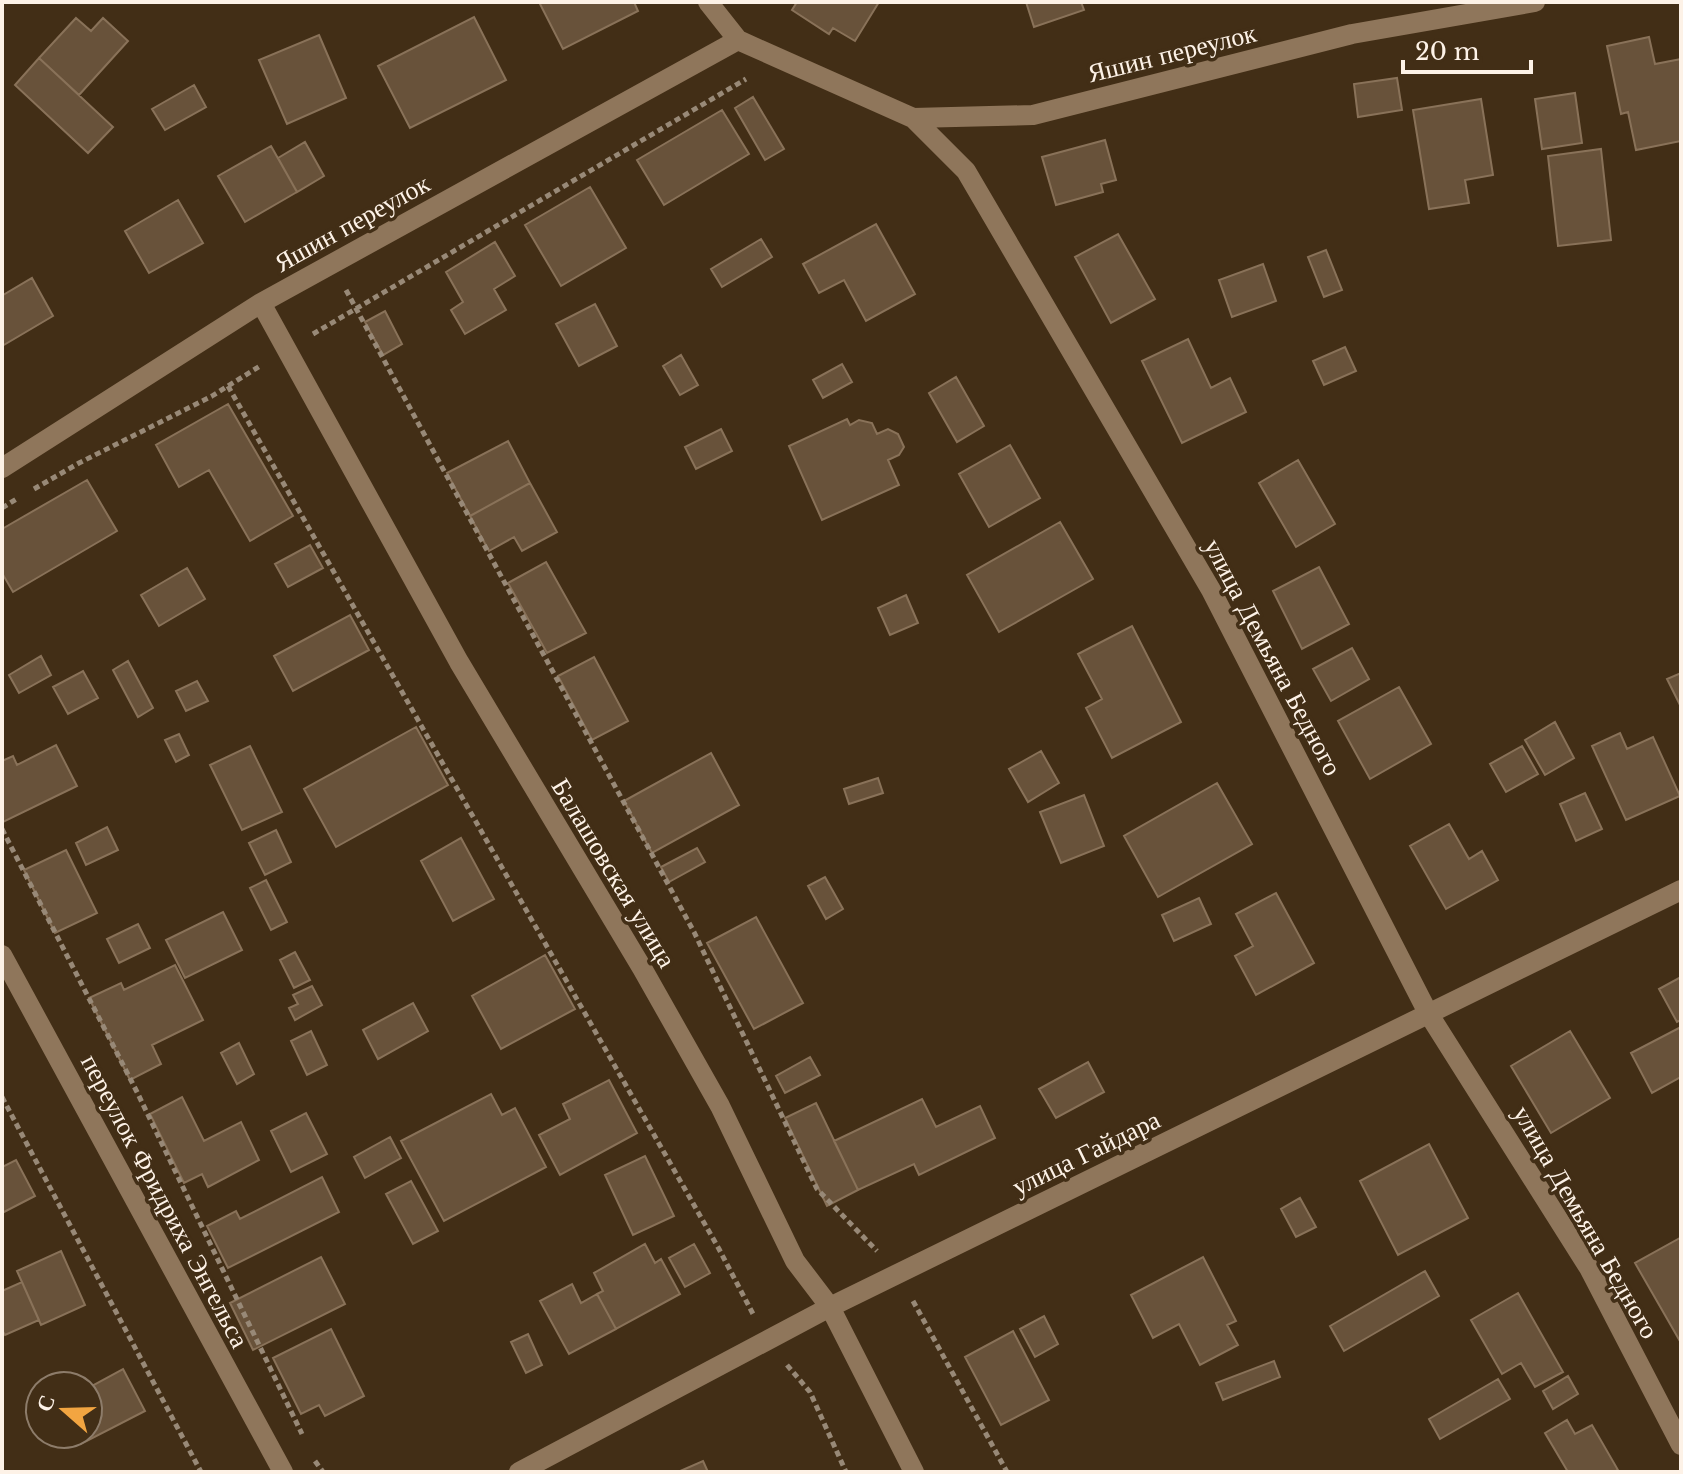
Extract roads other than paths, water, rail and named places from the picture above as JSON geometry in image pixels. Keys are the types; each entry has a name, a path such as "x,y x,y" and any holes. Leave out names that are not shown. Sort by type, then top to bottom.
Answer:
{"street":[{"name":"улица Демьяна Бедного","path":"708,2 738,40 913,118 966,171 1211,590 1428,1013 1589,1268 1681,1445"},
{"name":"Яшин переулок","path":"913,118 1033,115 1352,34 1535,2"},
{"name":"Яшин переулок","path":"2,468 261,303 738,40"},
{"name":"Балашовская улица","path":"261,303 459,662 642,968 720,1106 795,1261 830,1307 914,1472"},
{"name":"улица Гайдара","path":"519,1472 830,1307 1681,890"},
{"name":"переулок Фридриха Энгельса","path":"2,955 283,1472"}]}
